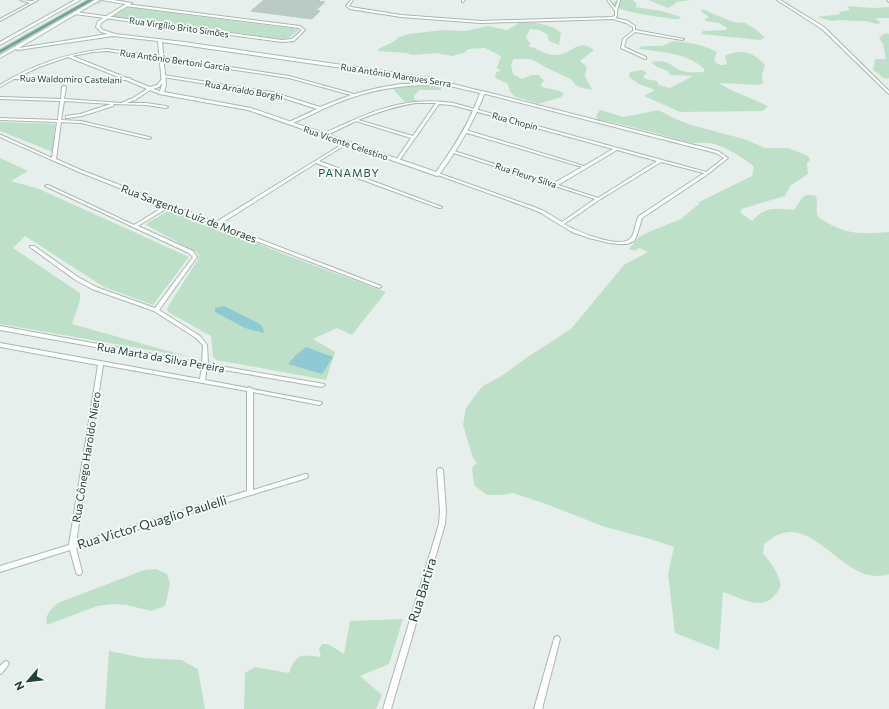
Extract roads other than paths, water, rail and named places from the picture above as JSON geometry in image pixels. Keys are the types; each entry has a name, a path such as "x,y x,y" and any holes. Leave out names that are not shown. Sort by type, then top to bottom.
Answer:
{"main road":[{"path":"0,51 87,0"},
{"path":"0,51 91,0"}],"street":[{"path":"21,0 33,2"},
{"path":"0,18 8,16 37,0"},
{"path":"0,44 78,0"},
{"path":"113,0 148,8 219,17"},
{"path":"352,0 347,6 353,9 471,22 613,18 630,24 634,27 634,31"},
{"path":"608,0 616,11"},
{"path":"613,18 616,16 618,0"},
{"path":"778,0 823,28 889,93"},
{"path":"0,57 75,13 100,1 219,17"},
{"path":"100,37 104,34 98,25 99,22 127,4"},
{"name":"Rua Virgílio Brito Simões","path":"75,13 282,41 293,40 304,30 300,27 219,17"},
{"name":"Rua Antônio Marques Serra","path":"102,31 115,35 413,76 460,86 717,152 726,157 726,160 707,173"},
{"path":"634,31 682,39"},
{"path":"634,31 625,39 622,48 645,58"},
{"path":"12,51 35,46 115,35"},
{"path":"160,41 164,85 161,93"},
{"path":"24,43 35,46"},
{"name":"Rua Antônio Bertoni Garcia","path":"0,86 35,66 87,51 107,50 289,77 353,95"},
{"name":"Rua Vicente Celestino","path":"69,56 112,72 161,93 249,110 290,123 533,208 545,213 578,232 619,244 628,243 634,237 640,217 707,173"},
{"path":"162,64 177,60"},
{"path":"105,80 111,76 112,72"},
{"path":"413,76 418,80 415,84"},
{"name":"Rua Waldomiro Castelani","path":"12,78 129,80"},
{"path":"67,117 80,115 134,99 149,89 158,86 163,79"},
{"name":"Rua Arnaldo Borghi","path":"163,79 189,80 272,93 321,109"},
{"path":"290,123 353,95 380,88 415,84 460,86"},
{"path":"54,160 64,87"},
{"path":"437,174 453,152 477,110 483,92"},
{"path":"0,98 146,104 166,107"},
{"name":"Rua Chopin","path":"324,135 380,109 393,105 418,102 439,102 477,110 707,173"},
{"path":"398,160 439,102"},
{"path":"0,119 91,124 149,138"},
{"path":"355,120 414,138"},
{"path":"465,130 585,167"},
{"name":"Rua Sargento Luíz de Moraes","path":"0,136 54,160 379,287"},
{"path":"216,224 346,143"},
{"path":"554,185 617,148"},
{"name":"Rua Fleury Silva","path":"453,152 598,199"},
{"path":"562,224 598,199 661,160"},
{"path":"317,162 440,207"},
{"path":"47,186 191,252 195,257 156,310"},
{"path":"135,226 169,205"},
{"path":"32,247 76,278 94,288 156,310 202,340 205,345 206,366 202,380"},
{"name":"Rua Marta da Silva Pereira","path":"0,328 206,366 322,385"},
{"name":"Rua Marta da Silva Pereira","path":"0,345 101,364 202,380 319,403"},
{"name":"Rua Cônego Haroldo Niero","path":"80,572 72,547 101,364"},
{"path":"250,389 250,492"},
{"name":"Rua Bartira","path":"387,709 442,524 443,511 440,470"},
{"name":"Rua Victor Quaglio Paulelli","path":"0,569 305,476"},
{"path":"538,709 557,639"},
{"path":"0,671 6,664"}],"water":[{"path":"224,306 260,324 264,333 245,328 215,312 215,308"},
{"path":"306,347 333,357 322,374 288,364"}],"tunnel":[{"path":"86,0 100,2"}],"district":[{"name":"PANAMBY","path":"349,172"}]}
